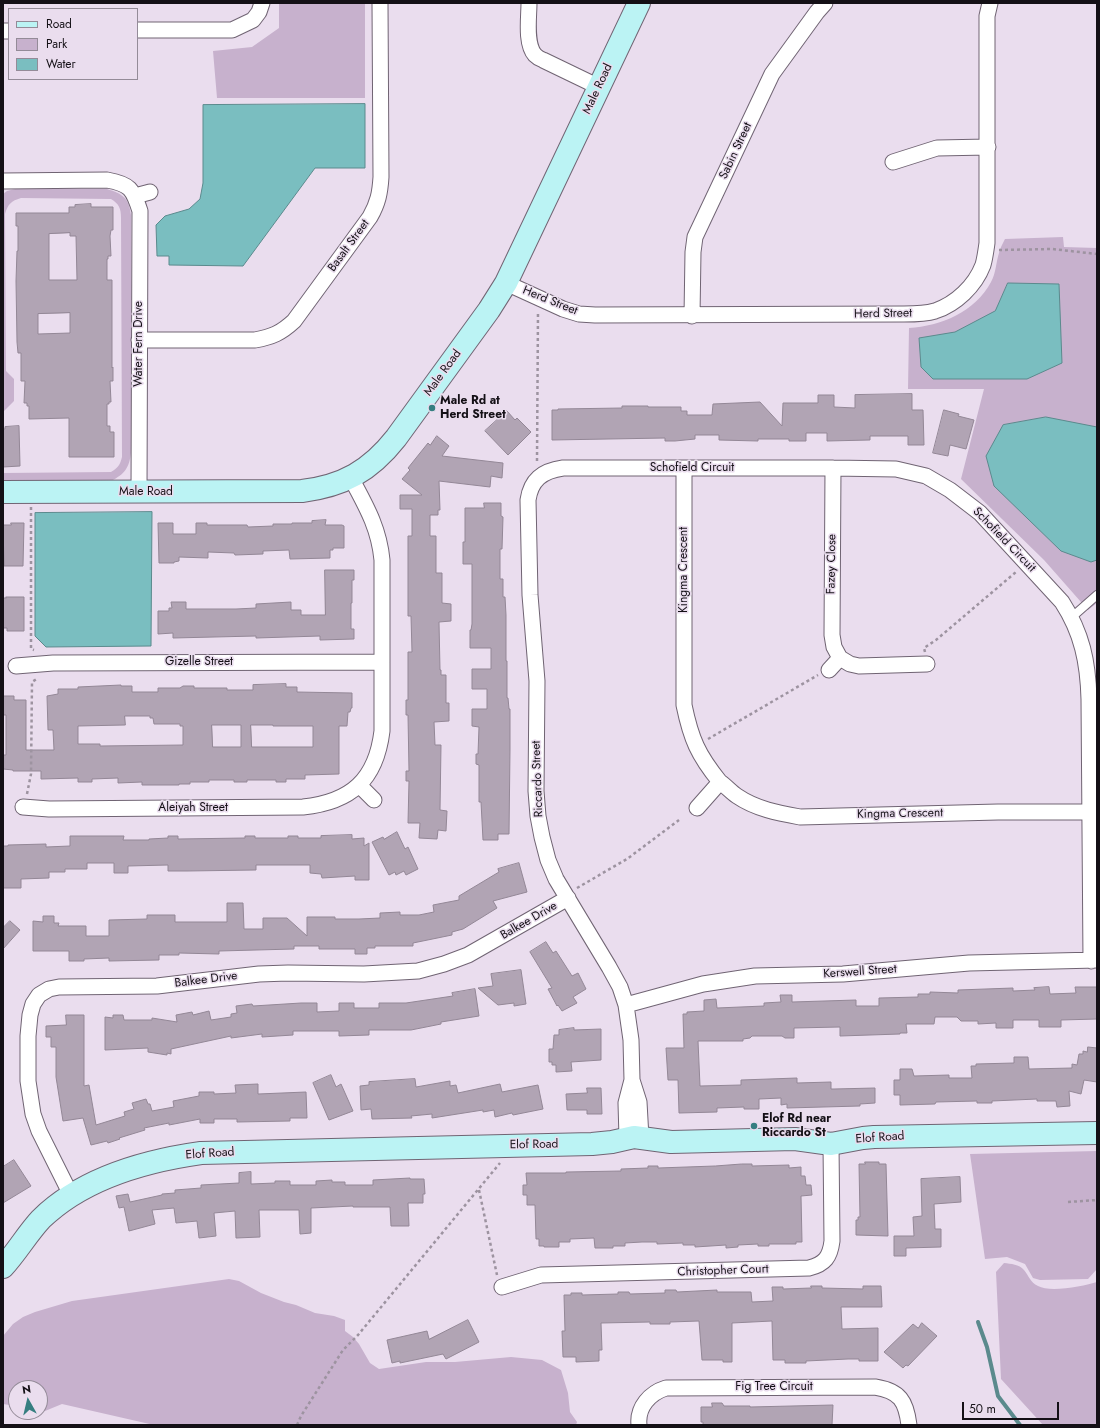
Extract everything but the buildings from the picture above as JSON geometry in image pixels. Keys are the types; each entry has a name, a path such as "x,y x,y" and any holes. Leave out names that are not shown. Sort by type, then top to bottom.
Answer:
{"street":[{"path":"138,30 232,30 253,20 259,12 262,3"},
{"name":"Basalt Street","path":"139,340 255,340 269,337 283,331 294,321 370,218 376,206 380,192 381,177 380,3"},
{"path":"529,3 530,46 535,55 599,86"},
{"name":"Male Road","path":"3,492 302,491 327,487 351,478 374,462 388,449 489,310 506,283 639,3"},
{"name":"Sabin Street","path":"692,316 693,252 695,237 772,74 825,3"},
{"name":"Herd Street","path":"506,283 563,309 579,314 692,316 921,314 935,311 948,305 960,297 970,287 983,265 987,243 987,16 990,3"},
{"path":"893,162 937,148 988,147"},
{"path":"3,181 107,180 121,183 130,189 135,196 150,192"},
{"name":"Water Fern Drive","path":"135,196 140,211 139,492"},
{"name":"Schofield Circuit","path":"535,482 546,472 562,468 896,469 926,476 950,490 980,513 1062,602 1072,617 1085,655 1088,677 1094,961"},
{"name":"Kingma Crescent","path":"684,468 684,705 689,729 696,747 705,763 720,782 737,796 756,806 776,813 800,817 998,812 1090,812"},
{"name":"Fazey Close","path":"833,468 832,636 834,647 840,658"},
{"name":"Aleiyah Street","path":"23,808 303,807 321,805 337,800 359,785 374,764 380,748 382,731 382,560 380,543 374,524 351,478"},
{"name":"Riccardo Street","path":"535,482 529,494 528,500 530,595 537,681 536,791 538,816 548,860 556,879 572,893 620,987 626,1005 631,1040 632,1080 626,1103 634,1138"},
{"path":"828,670 840,658 850,664 859,666 927,664"},
{"name":"Gizelle Street","path":"16,666 60,663 382,662"},
{"path":"697,808 720,782"},
{"path":"359,785 374,800"},
{"name":"Balkee Drive","path":"71,1195 39,1131 33,1114 30,1097 28,1081 30,1015 32,1004 39,995 49,989 59,987 157,986 259,974 364,974 418,971 468,956 572,893"},
{"name":"Kerswell Street","path":"626,1005 703,984 755,976 843,974 969,963 1094,961"},
{"name":"Elof Road","path":"4,1265 41,1220 71,1195 90,1185 141,1165 168,1158 201,1153 592,1144 634,1138 671,1142 795,1140 831,1144 874,1137 1097,1133"},
{"name":"Christopher Court","path":"500,1282 541,1275 809,1268 819,1266 826,1260 831,1252 832,1242 831,1144"},
{"name":"Fig Tree Circuit","path":"639,1425 639,1413 645,1402 658,1390 666,1388 875,1387 892,1391 899,1396 907,1409 909,1425"}],"lane":[{"path":"1072,617 1097,595"}],"path":[{"path":"998,250 1052,249 1097,254"},
{"path":"537,460 539,309"},
{"path":"927,664 924,648 936,640 1026,562"},
{"path":"696,747 828,670"},
{"path":"572,893 627,859 679,820"},
{"path":"297,1425 301,1416 343,1350 358,1335 502,1161"},
{"path":"478,1189 500,1282"},
{"path":"1068,1202 1097,1200"}],"green space":[{"path":"279,3 365,3 365,98 217,98 213,51 252,47 279,28"},
{"path":"15,189 107,189 121,195 129,204 131,215 131,453 126,470 120,476 111,481 3,482 3,473 111,472 118,466 122,457 121,215 119,207 111,199 21,198 10,203 7,208 5,214 6,371 14,379 14,401 3,412 3,194 7,191"},
{"path":"1063,237 1064,247 1097,248 1097,603 1088,610 1044,560 961,479 984,389 908,389 909,328 933,324 956,316 976,302 993,279 999,251 1005,239"},
{"path":"1097,1151 1097,1269 1088,1279 1040,1280 1033,1278 1025,1264 1007,1257 985,1259 970,1154"},
{"path":"1004,1263 1020,1267 1024,1270 1033,1283 1043,1288 1059,1289 1097,1282 1097,1425 1043,1425 1001,1379 996,1272"},
{"path":"229,1279 239,1281 261,1293 284,1302 315,1313 334,1316 345,1320 345,1331 359,1344 370,1363 379,1369 426,1362 455,1362 511,1357 542,1360 561,1370 568,1393 570,1412 577,1422 576,1425 154,1425 62,1404 48,1410 48,1380 8,1380 8,1405 3,1404 3,1336 13,1324 23,1317 72,1301"}],"water":[{"path":"365,104 365,168 315,168 243,266 169,265 169,256 157,256 156,225 165,216 189,209 200,199 203,183 203,105"},
{"path":"1008,283 1059,284 1062,363 1027,379 933,379 921,367 919,338 955,332 995,311"},
{"path":"1046,417 1097,427 1097,560 1091,562 1061,551 994,486 986,456 1003,425"},
{"path":"152,512 151,646 46,647 35,636 35,513"}],"waterway":[{"path":"978,1322 987,1347 998,1396 1020,1425"}],"place":[{"name":"Male Rd at Herd Street","path":"432,408"},
{"name":"Elof Rd near Riccardo St","path":"754,1126"}]}
